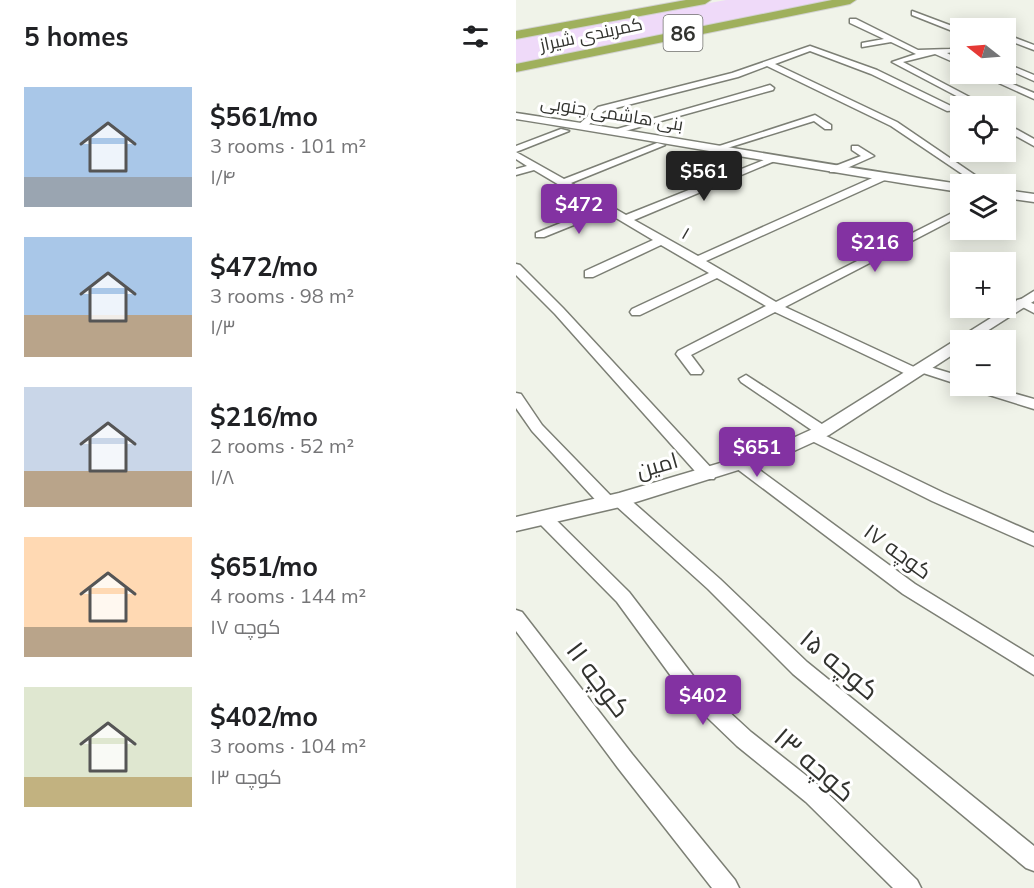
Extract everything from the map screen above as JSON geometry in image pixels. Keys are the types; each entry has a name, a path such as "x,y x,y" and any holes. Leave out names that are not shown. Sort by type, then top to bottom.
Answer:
{"highway":[{"name":"کمربندی شیراز","path":"516,35 705,0"},
{"name":"کمربندی شیراز","path":"516,68 850,0"}],"street":[{"path":"915,13 950,28"},
{"path":"853,21 917,52 950,49"},
{"path":"865,45 892,40"},
{"path":"1016,41 1034,48"},
{"path":"582,126 601,109 735,75 810,48 874,72 950,109"},
{"path":"950,58 936,51 896,62 963,96"},
{"path":"768,63 894,124 969,174"},
{"path":"1016,70 1034,78"},
{"path":"1006,84 1034,96"},
{"path":"615,130 770,88"},
{"name":"بنی هاشمی جنوبی","path":"516,116 615,130 772,160"},
{"path":"718,148 815,118 828,127"},
{"name":"بنی هاشمی جنوبی","path":"516,124 950,187"},
{"path":"516,149 564,131"},
{"path":"1016,132 1034,143"},
{"path":"564,182 660,145"},
{"path":"834,170 868,156 855,148"},
{"name":"۱","path":"516,155 776,307 917,370 950,378"},
{"path":"626,219 772,160"},
{"path":"516,172 536,166"},
{"path":"697,261 883,177"},
{"path":"1016,196 1034,198"},
{"path":"540,236 607,207"},
{"path":"696,371 684,354 950,217"},
{"path":"589,274 662,240"},
{"path":"516,268 559,311 708,475"},
{"path":"636,312 717,273"},
{"name":"امین","path":"982,330 1030,302"},
{"name":"امین","path":"516,524 614,502 777,452 818,434 950,349"},
{"path":"746,379 818,434 938,497 1034,540"},
{"path":"1008,396 1034,404"},
{"name":"کوچه ۱۵","path":"516,397 537,428 614,502 714,584 800,668 1034,860"},
{"name":"کوچه ۱۷","path":"741,464 909,589 1034,667"},
{"name":"کوچه ۱۳","path":"544,518 623,597 694,692 744,739 814,795 909,888"},
{"name":"کوچه ۱۱","path":"516,617 625,761 727,888"}],"shaded area":[{"path":"726,0 830,0 516,65 516,38"}]}
